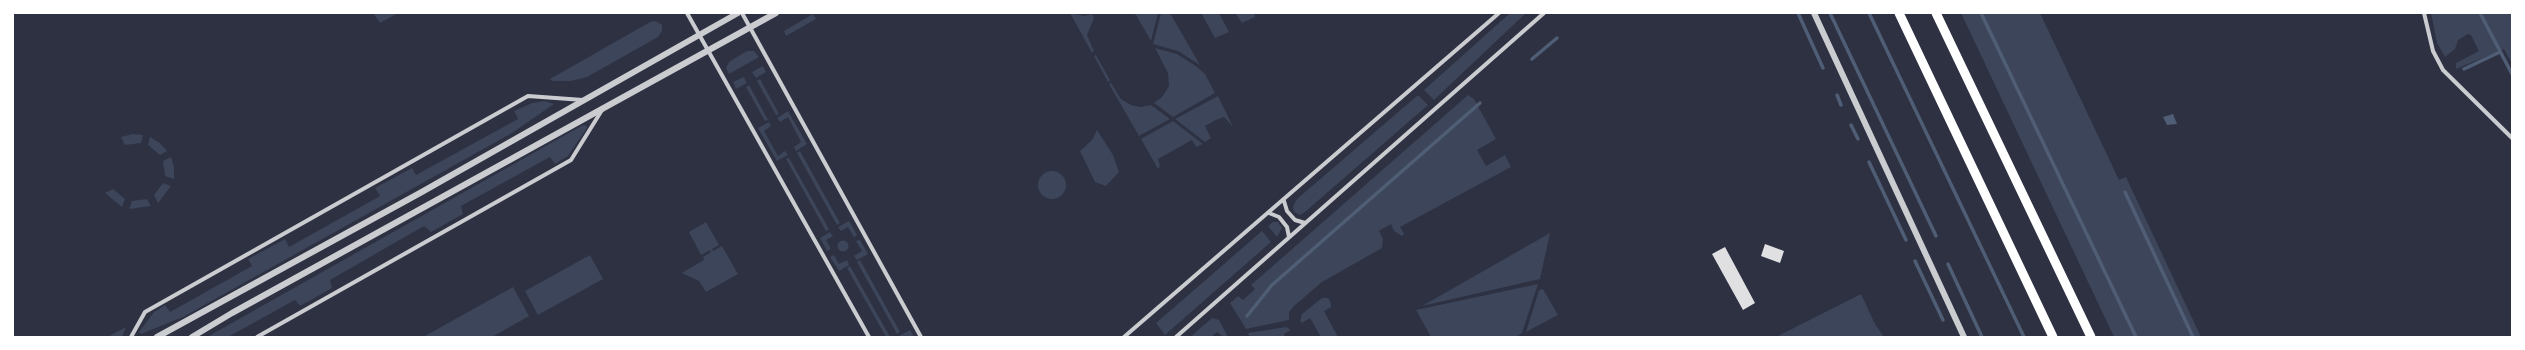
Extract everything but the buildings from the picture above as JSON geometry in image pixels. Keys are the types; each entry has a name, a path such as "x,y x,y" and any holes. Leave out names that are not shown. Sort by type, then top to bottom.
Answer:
{"highway":[{"path":"1899,13 2053,337"},
{"path":"1936,13 2090,337"}],"street":[{"path":"687,13 868,337"},
{"path":"157,337 420,193 738,13"},
{"path":"742,13 921,337"},
{"path":"192,337 232,313 603,107 776,13"},
{"path":"1124,337 1284,201 1499,13"},
{"path":"1176,337 1544,13"},
{"path":"1814,13 1964,337"},
{"path":"2424,13 2433,51 2443,70 2512,138"},
{"path":"131,337 145,312 528,96 583,100"},
{"path":"257,337 571,160 603,107"},
{"path":"1284,201 1287,211 1295,220 1305,223"},
{"path":"1269,213 1279,217 1287,227 1289,237"}],"shaded area":[{"path":"373,13 398,13 380,23"},
{"path":"1070,13 1085,16 1092,14 1094,18 1087,35 1094,51 1092,53"},
{"path":"1132,13 1158,13 1151,41 1136,15"},
{"path":"1161,13 1170,13 1200,65 1178,51 1153,44"},
{"path":"1201,13 1219,13 1229,32 1215,38"},
{"path":"1235,13 1254,13 1255,17 1242,23"},
{"path":"1510,13 1526,13 1434,100 1424,90"},
{"path":"1961,13 2040,13 2119,180 2126,177 2201,337 2114,337"},
{"path":"2431,13 2512,13 2512,64 2504,49 2456,69 2456,63 2479,51 2471,35 2468,34 2458,40 2455,49 2445,57 2437,43"},
{"path":"813,14 816,19 786,36 784,31"},
{"path":"656,21 662,25 662,31 658,37 587,77 571,81 552,81 550,79 650,22"},
{"path":"1155,48 1177,54 1196,66 1205,74 1215,93 1173,117 1154,103 1162,97 1169,86 1168,73"},
{"path":"747,51 754,51 759,57 729,74 726,68 729,62"},
{"path":"1096,55 1110,80 1108,82 1094,56"},
{"path":"763,66 766,72 756,78 752,72"},
{"path":"744,77 747,83 736,89 733,82"},
{"path":"760,79 779,114 776,115 757,81"},
{"path":"1111,83 1121,99 1131,105 1141,107 1151,105 1170,119 1139,136 1109,84"},
{"path":"749,85 768,120 765,121 746,87"},
{"path":"1418,95 1428,105 1305,212 1300,215 1294,212 1293,206 1297,199"},
{"path":"1468,95 1474,99 1496,139 1477,150 1486,166 1505,155 1511,167 1400,227 1404,234 1402,236 1394,231 1391,224 1379,231 1383,239 1382,248 1322,282 1294,306 1289,312 1289,320 1246,329 1230,303 1238,296 1243,300 1255,289 1251,285"},
{"path":"1218,96 1233,127 1224,117 1216,120 1205,126 1211,138 1205,142 1175,119"},
{"path":"544,101 554,104 512,133 183,317 141,334 139,332 154,312 165,305 170,312 252,266 248,259 285,239 289,247 380,196 375,188 412,168 416,175 518,119 514,111 532,103"},
{"path":"788,111 807,144 796,151 794,147 801,142 788,117 780,122 777,118"},
{"path":"2173,114 2177,124 2167,125 2163,117"},
{"path":"1173,121 1203,144 1196,147 1192,140 1158,159 1160,166 1158,169 1141,139"},
{"path":"769,122 771,126 764,131 778,156 785,151 788,155 777,161 758,128"},
{"path":"583,125 587,126 587,128 568,156 555,164 550,157 461,206 463,214 431,232 424,226 330,280 332,288 302,305 299,305 295,300 228,337 207,337"},
{"path":"1097,130 1113,155 1119,172 1106,186 1095,182 1080,151 1092,140"},
{"path":"133,134 143,135 141,143 125,145 121,137"},
{"path":"150,137 160,143 167,151 160,155 148,145"},
{"path":"800,151 840,223 837,225 797,153"},
{"path":"171,157 174,167 174,179 165,176 163,161"},
{"path":"789,158 829,229 826,231 786,159"},
{"path":"1052,171 1062,175 1066,185 1062,195 1052,199 1042,195 1038,185 1042,175"},
{"path":"163,183 171,186 158,203 154,195"},
{"path":"113,189 125,199 122,207 105,193"},
{"path":"147,199 151,206 129,209 132,201"},
{"path":"849,221 857,235 854,237 848,227 841,231 838,227"},
{"path":"706,222 719,245 712,249 713,251 722,246 738,274 706,292 699,281 682,273 704,260 703,257 711,252 710,250 701,255 689,232"},
{"path":"1273,222 1278,222 1282,228 1277,237 1268,226"},
{"path":"1262,231 1271,242 1165,335 1156,323"},
{"path":"830,232 833,236 826,240 831,249 827,251 820,238"},
{"path":"1550,233 1540,279 1422,306"},
{"path":"843,240 847,242 849,246 847,250 843,252 839,250 837,246 839,242"},
{"path":"860,240 868,254 857,260 854,256 862,251 856,241"},
{"path":"590,255 603,279 538,315 525,291"},
{"path":"834,255 839,264 847,260 849,265 839,271 830,257"},
{"path":"860,260 900,332 897,334 857,262"},
{"path":"850,266 890,337 886,337 847,268"},
{"path":"1538,284 1522,333 1516,337 1431,337 1416,310"},
{"path":"513,287 529,316 492,337 423,337"},
{"path":"1543,289 1558,315 1526,332 1539,290"},
{"path":"1861,294 1875,324 1884,337 1776,337"},
{"path":"1322,298 1328,298 1331,303 1331,307 1324,311 1338,337 1321,337 1310,318 1302,323 1300,321 1302,314"},
{"path":"1212,318 1219,320 1228,337 1223,337 1217,332 1211,337 1190,337"},
{"path":"126,327 122,337 109,336"},
{"path":"1286,327 1291,330 1284,334 1285,337 1250,337 1248,333"},
{"path":"910,330 914,337 899,337 899,336"}],"waterway":[{"path":"1798,13 1823,68"},
{"path":"1830,13 1936,236"},
{"path":"1869,13 2024,337"},
{"path":"1981,13 2136,337"},
{"path":"2480,13 2512,74"},
{"path":"1532,59 1557,38"},
{"path":"2464,69 2500,52"},
{"path":"1837,95 1841,105"},
{"path":"1247,316 1272,285 1480,103"},
{"path":"1851,125 1858,139"},
{"path":"1869,162 1906,240"},
{"path":"2125,192 2193,337"},
{"path":"1915,261 1943,320"},
{"path":"1948,264 1982,337"}]}
